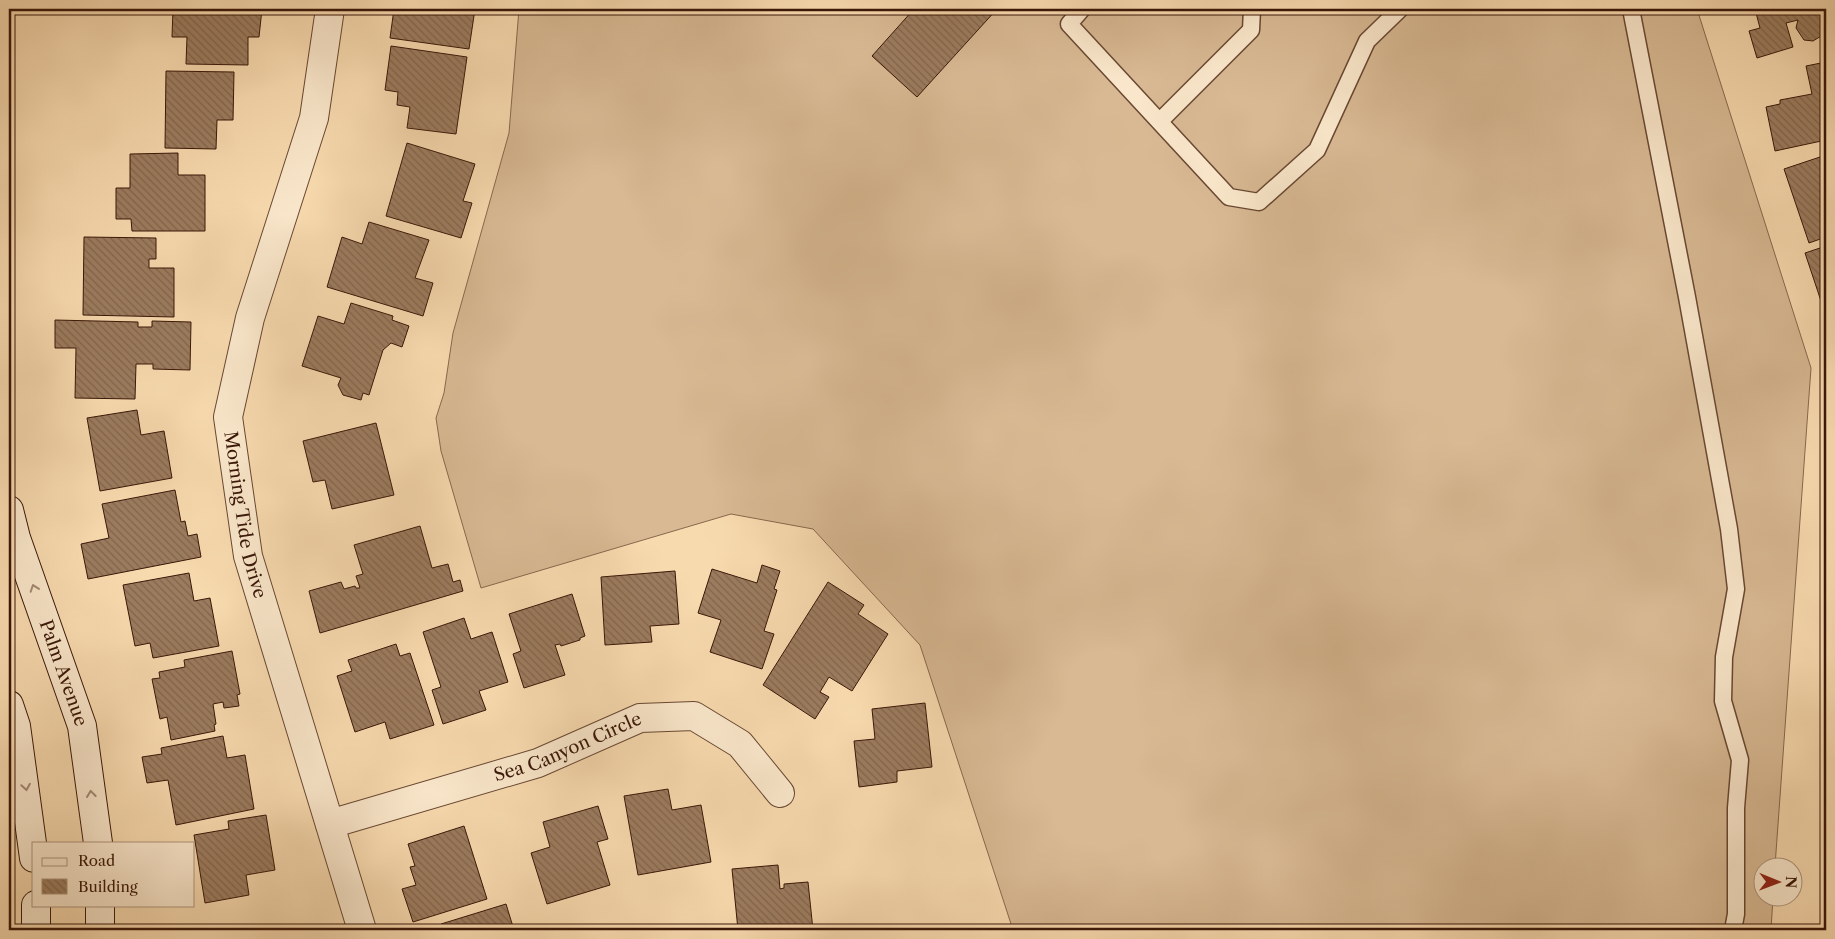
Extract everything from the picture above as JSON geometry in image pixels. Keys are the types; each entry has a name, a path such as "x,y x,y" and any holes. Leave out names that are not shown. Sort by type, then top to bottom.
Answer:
{"street":[{"name":"Morning Tide Drive","path":"330,9 314,118 250,318 228,417 248,556 362,930"},
{"name":"Palm Avenue","path":"9,510 16,538 82,726 98,842"},
{"path":"9,706 18,736 32,843"},
{"name":"Sea Canyon Circle","path":"330,824 538,763 640,718 694,716 740,744 780,794"},
{"path":"36,906 36,930"},
{"path":"100,906 100,930"}],"lane":[{"path":"1082,9 1069,24 1229,197 1259,202 1317,150 1367,41 1400,9"},
{"path":"1160,121 1251,30 1252,9"},
{"path":"1631,9 1701,374 1729,529 1736,589 1724,657 1723,701 1740,760 1736,808 1736,914 1733,930"}],"shaded area":[{"path":"519,9 1697,9 1811,368 1776,856 1752,856 1752,906 1772,906 1771,930 1013,930 920,645 813,529 731,514 481,588 441,451 436,418 444,393 453,333 509,133"}],"building":[{"path":"173,9 262,9 259,37 248,37 248,65 186,64 187,37 172,37"},
{"path":"394,9 475,9 469,49 390,38"},
{"path":"914,9 997,9 917,97 872,56"},
{"path":"1755,9 1826,9 1826,33 1813,41 1804,40 1796,28 1798,20 1786,23 1793,47 1757,58 1749,31 1760,28"},
{"path":"391,46 467,57 456,134 407,128 410,107 397,105 398,92 385,90"},
{"path":"1826,62 1826,140 1775,151 1766,107 1780,104 1780,100 1812,94 1806,66"},
{"path":"166,71 234,72 233,120 217,120 216,149 165,148"},
{"path":"407,143 475,164 463,201 472,203 461,238 386,216"},
{"path":"178,153 178,175 205,175 205,231 132,231 131,219 116,219 116,188 130,188 130,154"},
{"path":"1826,155 1826,237 1809,243 1784,169"},
{"path":"369,222 429,240 415,278 433,283 423,316 327,287 342,237 362,244"},
{"path":"84,237 156,238 156,259 149,259 149,268 174,268 174,317 83,315"},
{"path":"1826,246 1826,316 1805,253"},
{"path":"351,303 393,316 392,320 409,326 402,347 391,343 383,350 369,395 363,393 361,400 343,395 338,385 341,378 302,366 318,316 344,324"},
{"path":"55,320 138,322 138,327 152,327 152,321 191,322 190,370 153,369 153,364 136,364 135,399 75,398 76,348 55,348"},
{"path":"137,410 141,435 164,431 172,478 100,491 87,418"},
{"path":"376,423 394,495 332,509 325,480 313,482 303,441"},
{"path":"175,490 181,522 185,521 188,536 197,534 201,557 88,579 81,544 109,538 102,504"},
{"path":"420,526 432,568 448,564 453,582 460,580 463,591 320,633 309,591 341,582 344,589 355,586 360,588 356,576 363,574 354,545"},
{"path":"762,565 780,571 774,589 777,590 764,631 774,634 762,669 710,652 721,620 698,613 712,569 757,583"},
{"path":"675,571 679,624 650,626 652,642 605,645 601,577"},
{"path":"189,573 194,601 210,598 219,646 153,658 150,643 135,646 123,585"},
{"path":"828,582 864,605 858,614 888,634 852,691 829,677 820,692 829,697 815,719 763,685"},
{"path":"572,594 585,636 580,638 580,640 561,646 560,644 555,645 565,675 524,688 513,654 521,651 509,614"},
{"path":"464,618 471,639 492,632 508,682 479,691 486,710 443,724 432,690 441,687 423,632"},
{"path":"396,644 400,656 410,653 434,725 390,739 385,722 355,732 337,676 352,671 348,660"},
{"path":"232,651 240,694 237,695 239,706 224,708 223,702 213,704 216,724 214,725 215,731 171,740 167,717 160,719 152,679 160,678 159,672 185,667 184,660"},
{"path":"925,703 932,767 897,771 897,782 859,787 854,741 875,739 872,709"},
{"path":"223,736 227,758 245,755 254,809 176,825 168,780 147,783 142,757 162,754 161,748"},
{"path":"1824,751 1826,751 1826,788 1821,788"},
{"path":"668,789 672,810 701,805 711,862 638,875 624,796"},
{"path":"598,806 608,839 597,842 610,885 547,904 531,853 550,847 543,822"},
{"path":"266,815 275,870 246,875 249,895 205,903 194,835 229,829 228,821"},
{"path":"464,826 487,899 413,922 402,889 416,885 410,867 415,866 408,844"},
{"path":"778,865 780,889 784,888 784,884 808,882 813,930 738,930 732,869"},
{"path":"506,904 514,930 443,930 441,924"}]}
